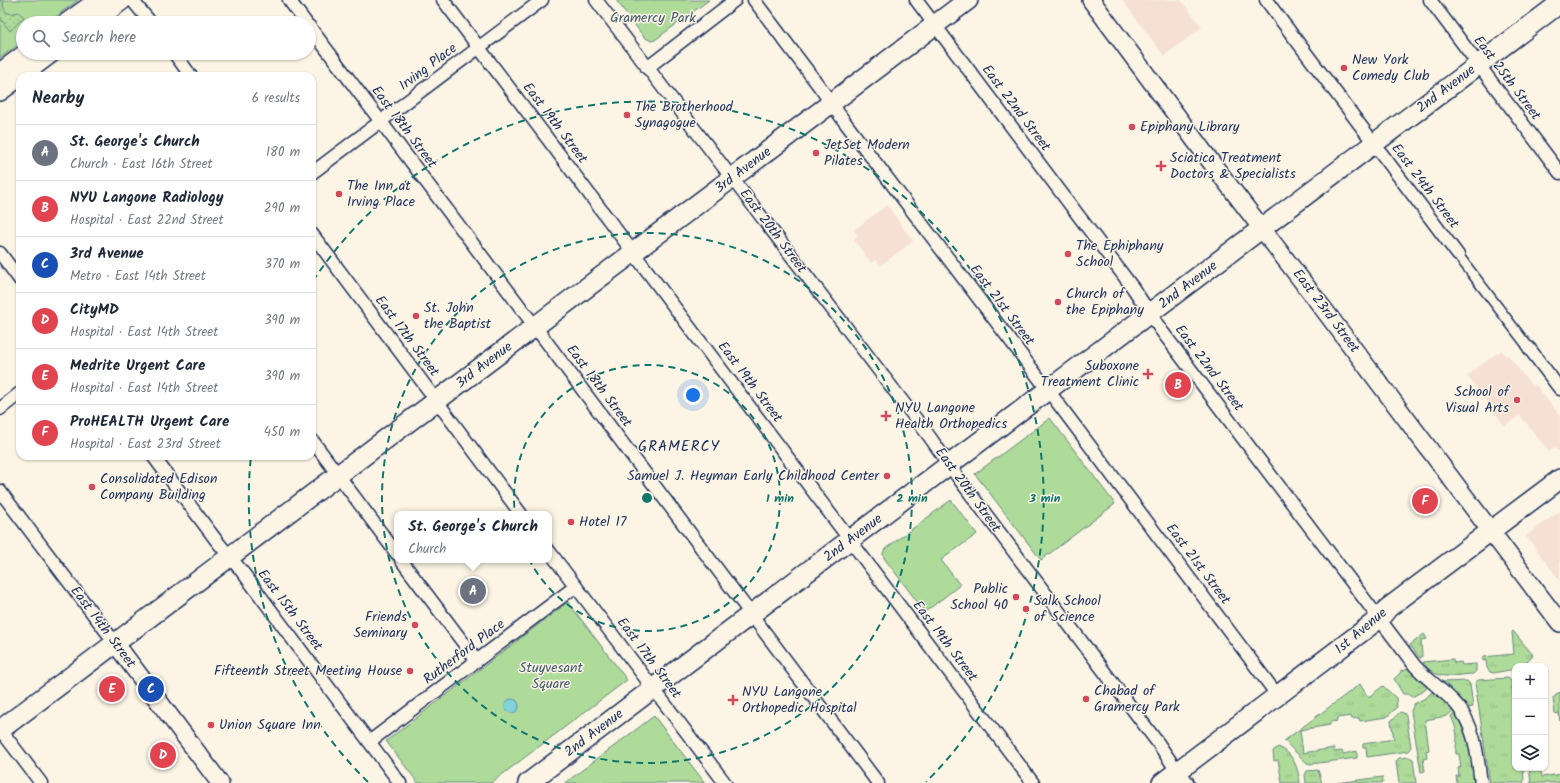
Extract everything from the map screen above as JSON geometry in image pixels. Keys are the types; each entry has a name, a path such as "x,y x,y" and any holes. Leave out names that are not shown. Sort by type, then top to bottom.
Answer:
{"main road":[{"path":"77,16 99,0"},
{"path":"100,16 122,0"},
{"name":"3rd Avenue","path":"0,730 968,0"},
{"name":"East 23rd Street","path":"1091,0 1560,623"},
{"name":"2nd Avenue","path":"528,783 1560,3"},
{"path":"0,73 29,63"},
{"path":"20,72 29,63"},
{"path":"0,91 16,76"},
{"name":"1st Avenue","path":"1162,783 1181,777 1278,696 1380,618 1388,608 1560,479"},
{"name":"East 14th Street","path":"115,643 220,783"}],"street":[{"path":"132,0 145,16"},
{"path":"289,0 301,16"},
{"name":"East 19th Street","path":"443,0 1033,783"},
{"name":"Irving Place","path":"316,170 542,0"},
{"name":"East 20th Street","path":"596,0 924,430 1158,743 1181,777"},
{"path":"647,68 735,0"},
{"name":"East 21st Street","path":"754,0 1278,696"},
{"name":"East 22nd Street","path":"916,0 934,26 1133,288 1150,314 1416,666 1464,714 1475,739 1481,783"},
{"name":"East 24th Street","path":"1266,0 1560,389"},
{"name":"East 25th Street","path":"1430,0 1560,173"},
{"name":"East 18th Street","path":"316,35 878,783"},
{"path":"179,60 188,72"},
{"name":"East 17th Street","path":"316,239 519,511"},
{"path":"0,253 16,275"},
{"path":"0,409 16,397"},
{"path":"316,445 394,550"},
{"name":"East 15th Street","path":"156,460 400,783"},
{"name":"East 14th Street","path":"0,491 115,643"},
{"name":"East 17th Street","path":"552,555 725,783"},
{"path":"403,563 477,661"},
{"name":"Rutherford Place","path":"369,742 576,586"},
{"path":"0,730 41,783"}],"shaded area":[{"path":"1122,0 1181,0 1202,27 1164,56"},
{"path":"887,205 913,241 880,266 876,260 871,263 854,240 858,236 854,230"},
{"name":"School of Visual Arts","path":"1501,350 1506,356 1508,355 1532,386 1535,384 1560,416 1560,449 1557,451 1555,448 1549,452 1520,415 1505,426 1467,376"},
{"path":"1560,511 1560,581 1526,536"}],"green space":[{"path":"0,0 78,0 56,16 16,16 16,46 0,58"},
{"path":"0,0 4,0 3,6 6,12 11,14 18,12 23,16 16,16 16,25 10,31 0,18"},
{"name":"Gramercy Park","path":"616,0 709,0 655,40 651,41 644,37"},
{"path":"1050,418 1115,504 1041,560 975,474"},
{"path":"951,500 977,534 941,560 960,585 925,612 884,558 883,553 885,549"},
{"name":"Stuyvesant Square","path":"568,602 627,680 491,783 418,783 386,741"},
{"path":"1513,631 1533,655 1525,663 1512,663 1512,670 1493,673 1490,672 1487,668 1486,660 1483,661 1483,657 1514,654"},
{"path":"1424,634 1427,639 1421,640 1422,657 1420,658 1410,645"},
{"path":"1453,659 1454,663 1461,662 1462,665 1476,664 1476,671 1473,674 1451,676 1439,675 1428,668 1423,662"},
{"path":"1409,668 1427,687 1425,690 1412,697 1407,694 1403,694 1394,679 1401,672 1401,670 1404,671"},
{"path":"1508,678 1511,681 1512,771 1523,771 1523,783 1490,783 1475,683 1478,680"},
{"path":"1467,681 1470,684 1473,707 1469,708 1444,685 1443,682"},
{"path":"1360,684 1367,696 1370,696 1383,686 1396,698 1397,707 1387,717 1360,721 1359,718 1352,719 1351,716 1337,718 1337,721 1330,722 1330,725 1300,730 1303,753 1334,748 1334,752 1342,751 1343,754 1357,751 1357,758 1311,764 1307,763 1284,741"},
{"path":"1432,692 1454,710 1447,716 1425,720 1429,750 1426,751 1427,758 1423,759 1425,771 1421,772 1411,711 1414,704 1427,697"},
{"path":"1559,692 1560,721 1559,713 1555,714 1553,698"},
{"path":"1400,712 1404,713 1406,716 1411,747 1408,751 1367,757 1366,747 1363,747 1363,744 1394,739 1391,721"},
{"path":"1455,713 1467,737 1472,755 1476,783 1457,783 1456,776 1459,776 1458,768 1461,767 1459,754 1456,754 1457,735 1451,716"},
{"path":"654,716 705,783 565,783"},
{"path":"1278,747 1283,749 1294,761 1300,783 1282,783 1278,760 1274,761 1273,751"},
{"path":"1409,757 1413,759 1416,783 1399,783 1396,762 1399,758"},
{"path":"1318,770 1322,783 1306,783 1305,775 1307,771"},
{"path":"1529,771 1541,771 1542,777 1560,774 1560,783 1531,783"},
{"path":"1382,777 1383,783 1337,783"}],"water":[{"path":"509,699 515,699 519,703 519,709 515,713 509,713 505,709 505,703"}],"place":[{"name":"New York Comedy Club","path":"1344,68"},
{"name":"The Brotherhood Synagogue","path":"627,115"},
{"name":"Epiphany Library","path":"1132,127"},
{"name":"JetSet Modern Pilates","path":"816,153"},
{"name":"Sciatica Treatment Doctors & Specialists","path":"1161,166"},
{"name":"The Inn at Irving Place","path":"339,194"},
{"name":"The Ephiphany School","path":"1068,254"},
{"name":"Church of the Epiphany","path":"1058,302"},
{"name":"St. John the Baptist","path":"416,316"},
{"name":"Suboxone Treatment Clinic","path":"1148,374"},
{"name":"NYU Langone Radiology","path":"1178,385"},
{"name":"School of Visual Arts","path":"1517,400"},
{"name":"NYU Langone Health Orthopedics","path":"886,416"},
{"name":"Samuel J. Heyman Early Childhood Center","path":"887,476"},
{"name":"Consolidated Edison Company Building","path":"92,487"},
{"name":"ProHEALTH Urgent Care","path":"1425,501"},
{"name":"Hotel 17","path":"571,522"},
{"name":"St. George's Church","path":"473,591"},
{"name":"Public School 40","path":"1016,597"},
{"name":"Salk School of Science","path":"1026,609"},
{"name":"Friends Seminary","path":"415,625"},
{"name":"Fifteenth Street Meeting House","path":"410,671"},
{"name":"Medrite Urgent Care","path":"112,689"},
{"name":"3rd Avenue","path":"151,689"},
{"name":"Chabad of Gramercy Park","path":"1086,699"},
{"name":"NYU Langone Orthopedic Hospital","path":"733,700"},
{"name":"Union Square Inn","path":"211,725"},
{"name":"CityMD","path":"163,755"}],"district":[{"name":"GRAMERCY","path":"679,447"}]}
